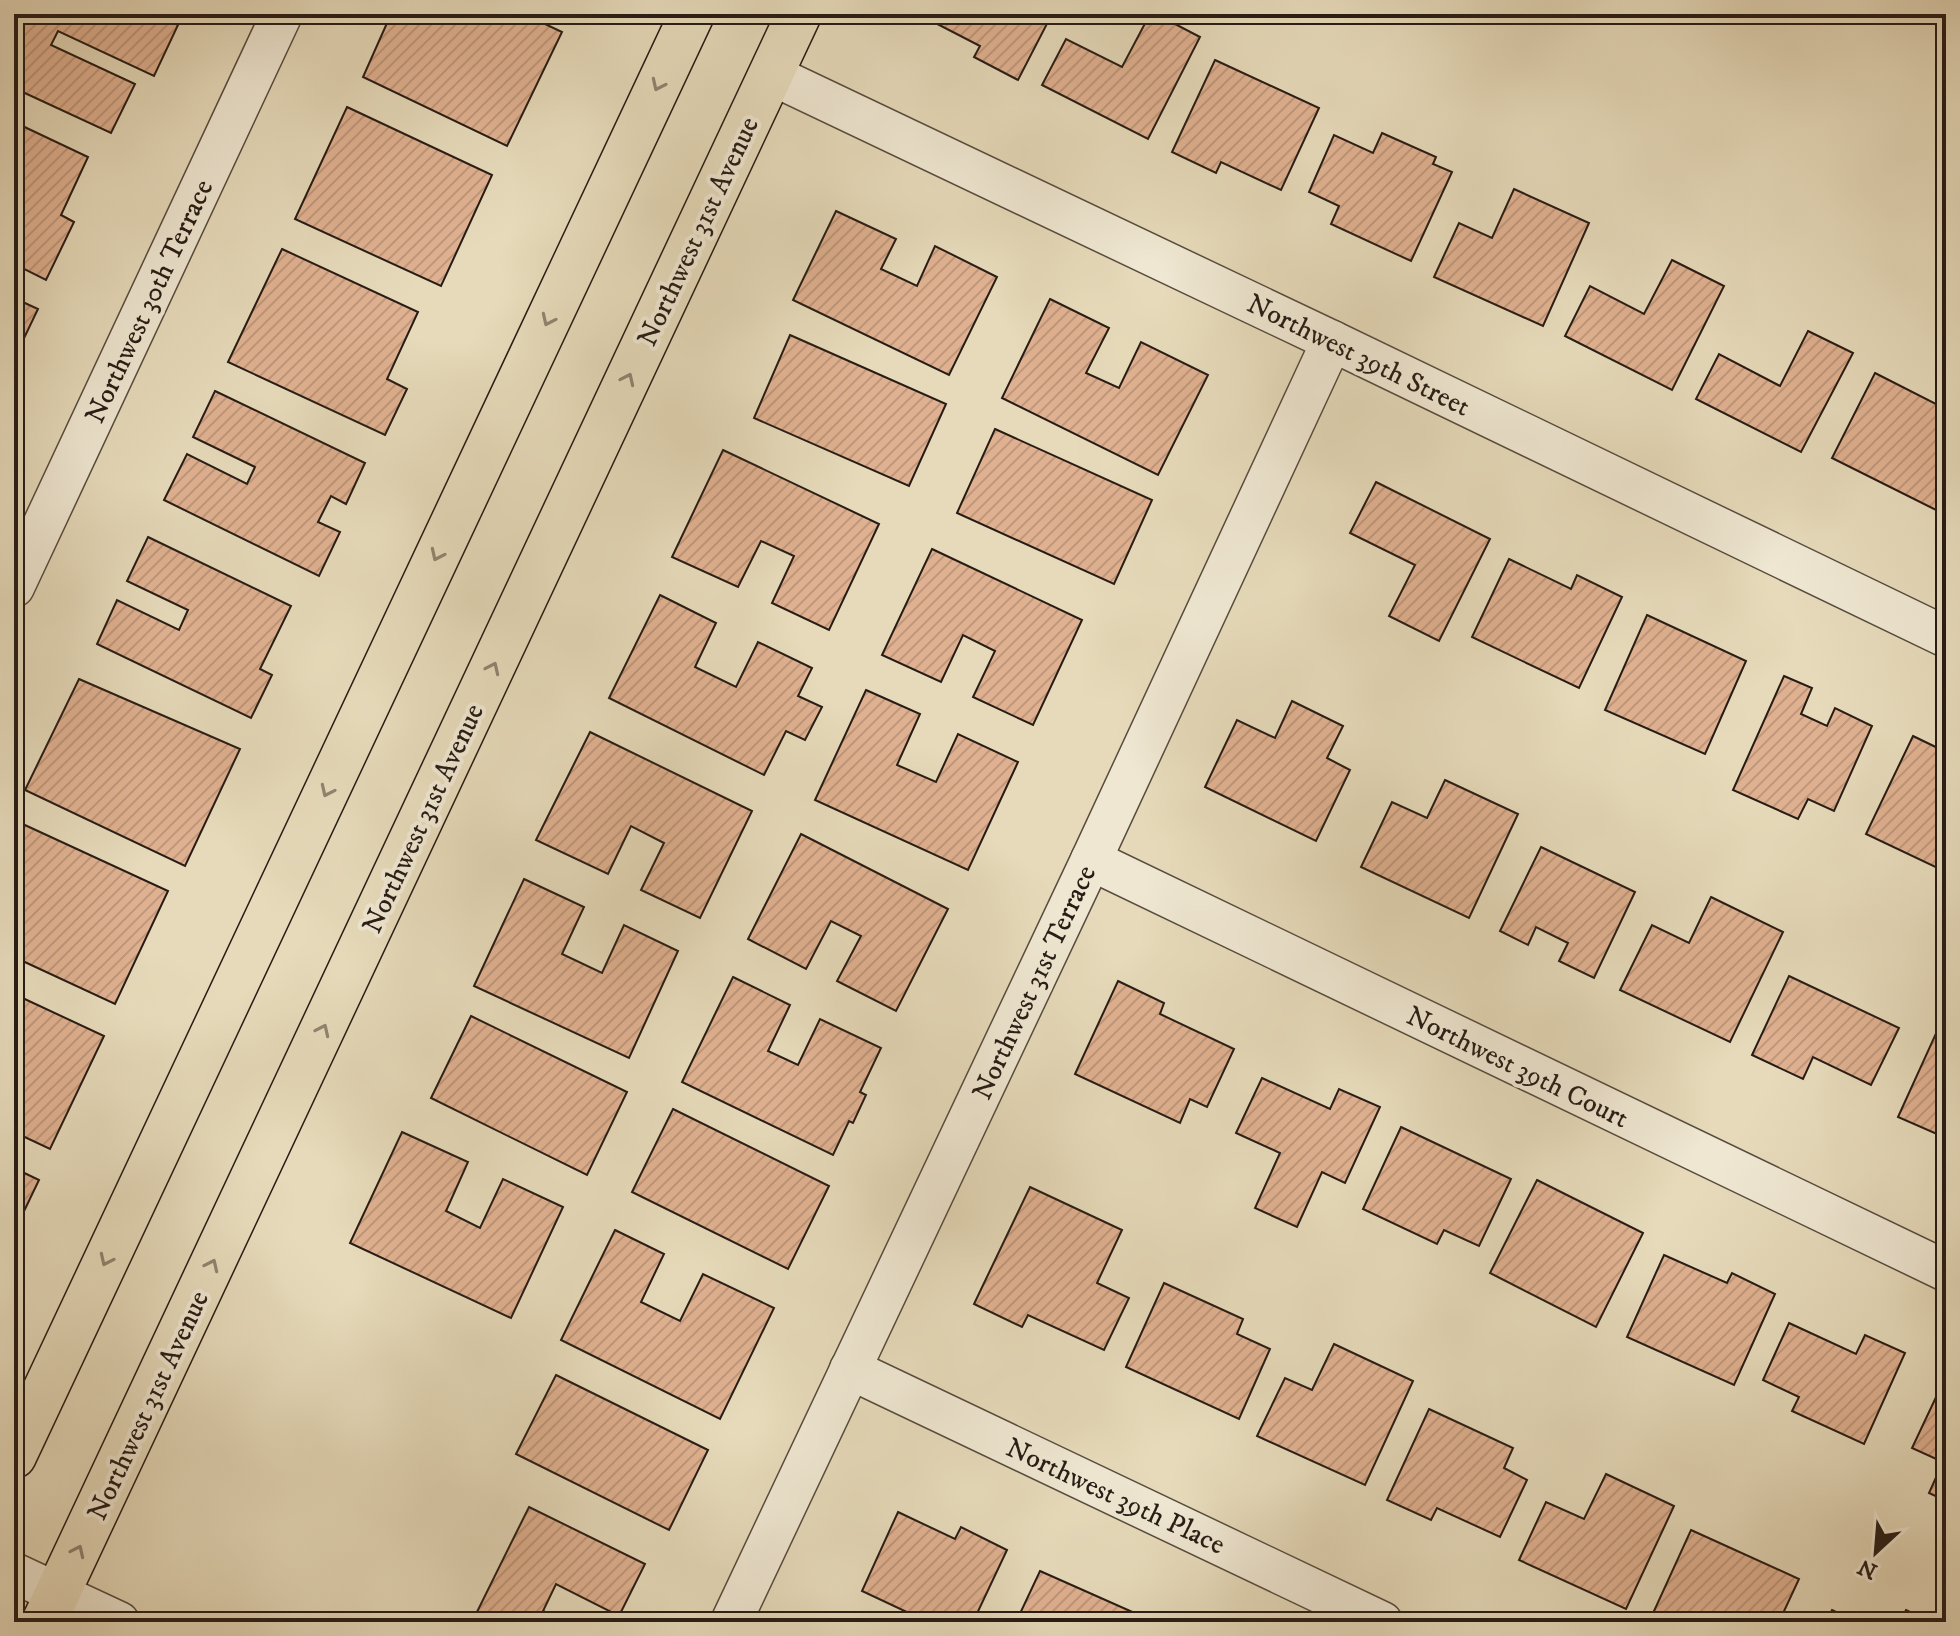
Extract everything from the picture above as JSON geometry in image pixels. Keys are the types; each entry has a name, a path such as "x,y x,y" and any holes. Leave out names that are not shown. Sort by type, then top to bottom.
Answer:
{"main road":[{"path":"14,1456 692,14"},
{"name":"Northwest 31st Avenue","path":"51,1608 799,14"}],"street":[{"name":"Northwest 30th Terrace","path":"14,587 282,14"},
{"name":"Northwest 39th Street","path":"770,74 1946,637"},
{"name":"Northwest 31st Terrace","path":"731,1622 1332,341"},
{"name":"Northwest 39th Court","path":"1091,860 1946,1271"},
{"name":"Northwest 39th Place","path":"850,1369 1382,1622"},
{"path":"14,1573 51,1608 119,1622"}],"building":[{"path":"14,14 155,14 178,25 154,76 58,31 51,45 135,84 111,133 14,88"},
{"path":"391,14 524,14 562,32 507,146 363,77"},
{"path":"918,14 1052,14 1018,80 974,57 980,46"},
{"path":"1150,14 1156,14 1200,37 1148,139 1042,85 1066,39 1122,67"},
{"path":"1215,60 1319,108 1281,190 1221,162 1216,173 1172,152"},
{"path":"347,107 492,175 441,286 295,219"},
{"path":"14,122 88,157 61,215 74,222 46,280 14,264"},
{"path":"1382,133 1436,157 1433,164 1452,172 1411,261 1331,224 1339,206 1309,192 1334,135 1373,153"},
{"path":"1514,189 1589,223 1543,326 1434,277 1459,223 1492,238"},
{"path":"836,211 896,239 881,269 917,286 935,246 997,277 949,375 793,300"},
{"path":"282,249 418,312 387,379 407,389 385,435 228,362"},
{"path":"1672,260 1724,286 1672,390 1565,336 1590,286 1644,314"},
{"path":"14,298 38,309 14,359"},
{"path":"1050,299 1109,328 1086,373 1119,388 1141,342 1208,375 1158,475 1002,398"},
{"path":"1808,331 1853,353 1801,452 1696,399 1719,354 1780,386"},
{"path":"790,335 946,404 909,486 754,418"},
{"path":"1875,373 1946,409 1946,491 1936,510 1832,458"},
{"path":"215,391 365,463 346,504 331,496 318,522 340,532 319,576 164,500 187,454 247,484 255,467 193,437"},
{"path":"995,429 1152,500 1114,584 957,513"},
{"path":"723,450 879,524 829,630 772,603 794,556 761,541 738,587 672,557"},
{"path":"1376,482 1490,539 1439,641 1389,616 1415,565 1350,533"},
{"path":"148,537 291,606 260,669 272,675 251,718 97,644 117,600 179,630 188,610 127,581"},
{"path":"932,549 1082,620 1033,725 973,697 995,651 963,635 941,682 882,655"},
{"path":"1509,559 1571,589 1577,575 1622,597 1579,688 1472,637"},
{"path":"660,595 716,623 695,667 736,687 758,642 812,668 798,696 822,707 805,740 786,731 764,775 609,698"},
{"path":"1647,615 1746,661 1705,754 1605,710"},
{"path":"1784,676 1812,688 1801,714 1827,726 1835,708 1872,726 1834,811 1808,799 1798,819 1733,790"},
{"path":"79,679 240,749 185,866 25,790"},
{"path":"866,690 920,714 897,765 936,782 958,734 1018,762 968,870 815,800"},
{"path":"1292,701 1343,726 1327,758 1350,770 1316,841 1205,787 1237,720 1275,738"},
{"path":"590,732 752,811 700,918 641,890 664,843 631,826 608,874 536,840"},
{"path":"1913,736 1946,752 1946,872 1866,834"},
{"path":"1445,780 1518,814 1469,918 1361,867 1392,802 1427,818"},
{"path":"14,820 168,891 115,1004 14,957"},
{"path":"801,834 948,909 896,1011 837,981 861,936 831,921 806,969 748,939"},
{"path":"1541,847 1635,892 1594,978 1559,961 1568,943 1536,927 1528,945 1500,931"},
{"path":"524,879 584,907 562,954 602,973 624,925 678,951 629,1058 474,986"},
{"path":"1711,897 1783,932 1730,1042 1620,990 1652,925 1689,943"},
{"path":"1789,976 1899,1028 1871,1085 1813,1057 1803,1079 1752,1055"},
{"path":"733,977 790,1005 768,1051 798,1065 820,1019 881,1048 860,1092 866,1095 833,1155 682,1082"},
{"path":"1118,981 1164,1003 1160,1014 1234,1049 1207,1107 1190,1099 1180,1123 1075,1074"},
{"path":"14,994 104,1036 50,1149 14,1132"},
{"path":"471,1016 627,1092 587,1175 431,1098"},
{"path":"1938,1029 1946,1033 1946,1138 1898,1117"},
{"path":"1262,1078 1330,1109 1339,1089 1380,1107 1345,1183 1322,1172 1297,1227 1255,1208 1280,1153 1236,1133"},
{"path":"673,1109 829,1186 788,1269 632,1192"},
{"path":"1401,1127 1511,1179 1479,1246 1444,1230 1437,1244 1363,1209"},
{"path":"402,1132 468,1162 446,1211 480,1228 503,1179 563,1207 511,1318 350,1243"},
{"path":"14,1168 39,1180 14,1232"},
{"path":"1537,1180 1643,1233 1596,1327 1490,1273"},
{"path":"1030,1187 1122,1230 1097,1283 1129,1298 1104,1350 1028,1315 1022,1327 974,1304"},
{"path":"615,1230 664,1254 641,1302 680,1321 703,1274 774,1308 720,1419 561,1340"},
{"path":"1664,1255 1727,1283 1732,1273 1775,1294 1734,1385 1627,1337"},
{"path":"1164,1283 1243,1319 1237,1334 1270,1349 1239,1419 1126,1367"},
{"path":"1789,1323 1856,1354 1865,1335 1905,1353 1864,1444 1792,1411 1799,1397 1763,1380"},
{"path":"1334,1344 1413,1381 1365,1485 1257,1436 1285,1378 1312,1390"},
{"path":"556,1375 708,1450 669,1530 516,1454"},
{"path":"1946,1376 1946,1501 1929,1493 1943,1462 1912,1448"},
{"path":"1429,1409 1513,1448 1504,1468 1527,1480 1500,1537 1437,1508 1431,1520 1387,1500"},
{"path":"1606,1474 1674,1506 1626,1609 1519,1560 1546,1502 1584,1519"},
{"path":"529,1507 645,1564 619,1616 556,1584 543,1611 566,1622 472,1622"},
{"path":"898,1512 955,1539 961,1527 1007,1550 973,1622 928,1622 862,1591"},
{"path":"1691,1530 1799,1579 1779,1622 1649,1622"},
{"path":"1040,1571 1137,1614 1133,1622 1016,1622"},
{"path":"1832,1610 1856,1622 1826,1622"},
{"path":"1906,1610 1929,1622 1900,1622"}]}
